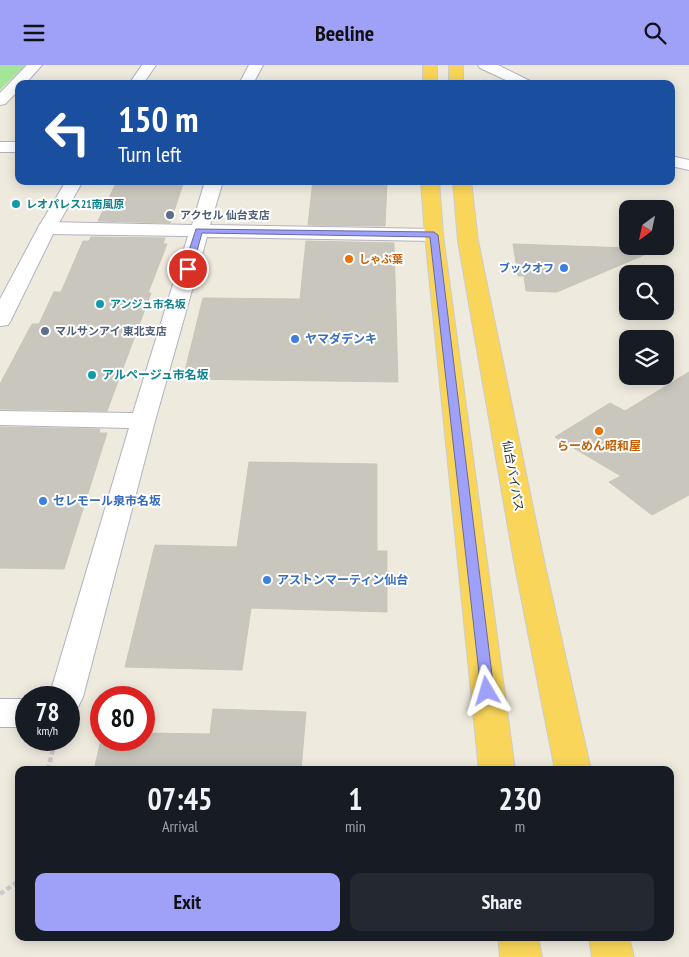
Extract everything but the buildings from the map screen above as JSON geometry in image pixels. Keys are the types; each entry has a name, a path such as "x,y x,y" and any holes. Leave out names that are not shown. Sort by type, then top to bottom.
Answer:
{"highway":[{"path":"430,65 430,80"},
{"path":"456,65 456,80"},
{"path":"430,185 434,235 497,766"},
{"name":"仙台バイパス","path":"462,185 468,241 529,561 572,766"},
{"path":"518,941 520,957"},
{"path":"610,941 613,957"}],"street":[{"path":"20,80 35,65"},
{"path":"139,80 149,65"},
{"path":"248,80 256,65"},
{"path":"484,65 518,80"},
{"path":"0,101 15,86"},
{"path":"0,147 15,147"},
{"path":"675,162 689,165"},
{"path":"0,321 47,228 73,185"},
{"path":"69,686 213,185"},
{"path":"47,228 434,235"},
{"path":"0,418 144,421"},
{"path":"0,713 15,713"}],"path":[{"path":"49,766 52,751"},
{"path":"0,894 15,884"}],"green space":[{"path":"0,65 26,65 0,90"}],"place":[{"name":"レオパレス21南風原","path":"16,204"},
{"name":"アクセル 仙台支店","path":"170,215"},
{"name":"しゃぶ葉","path":"349,259"},
{"name":"ブックオフ","path":"564,268"},
{"name":"アンジュ市名坂","path":"100,304"},
{"name":"マルサンアイ 東北支店","path":"45,331"},
{"name":"ヤマダデンキ","path":"295,339"},
{"name":"アルページュ市名坂","path":"92,375"},
{"name":"らーめん昭和屋","path":"599,431"},
{"name":"セレモール泉市名坂","path":"43,501"},
{"name":"アストンマーティン仙台","path":"267,580"}],"route":[{"path":"188,269 199,231 434,235 487,691"}]}
